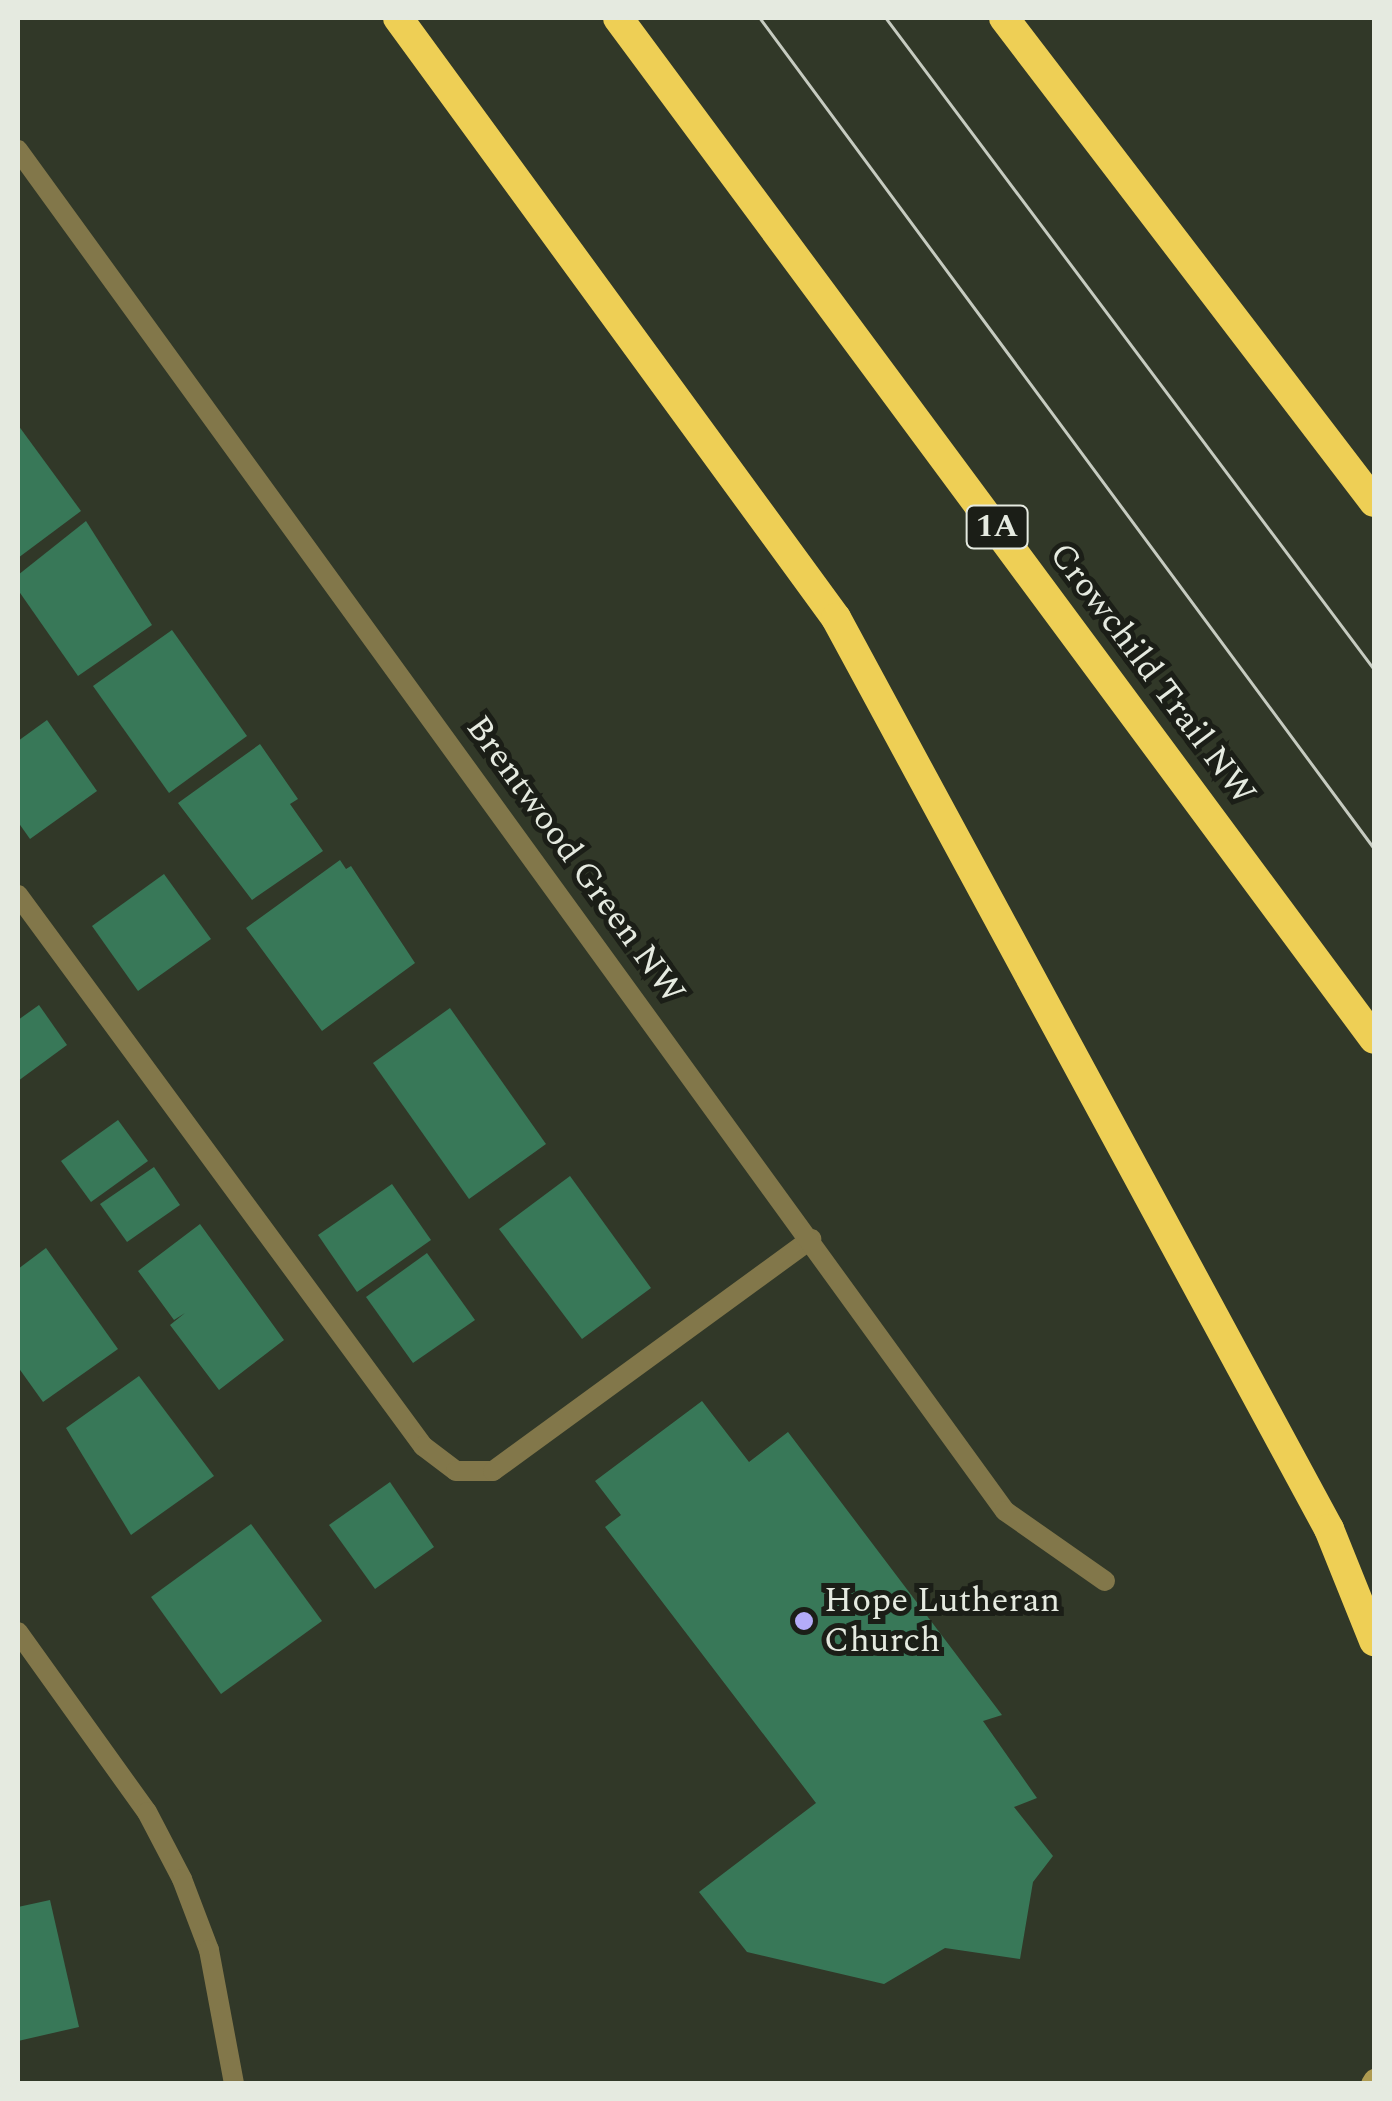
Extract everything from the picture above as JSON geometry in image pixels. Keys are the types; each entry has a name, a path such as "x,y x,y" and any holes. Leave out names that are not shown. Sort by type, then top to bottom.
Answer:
{"highway":[{"path":"398,18 836,618 1329,1529 1374,1641"},
{"name":"Crowchild Trail NW","path":"618,18 1374,1039"},
{"path":"1004,18 1374,502"},
{"path":"1329,1529 1374,1584"}],"street":[{"name":"Brentwood Green NW","path":"18,150 1005,1512 1105,1581"},
{"path":"18,896 423,1446 456,1471 493,1471 810,1239"},
{"path":"18,1632 147,1812 182,1879 213,1967 234,2084"}],"building":[{"path":"18,425 81,511 18,558"},
{"path":"86,521 152,625 78,676 18,590 18,575"},
{"path":"172,630 247,736 169,793 93,686"},
{"path":"47,720 97,791 30,839 18,822 18,741"},
{"path":"260,744 298,799 290,804 323,851 252,900 178,803"},
{"path":"340,860 346,869 351,866 415,963 322,1031 246,928"},
{"path":"164,874 211,939 138,991 92,926"},
{"path":"39,1005 67,1045 18,1081 18,1020"},
{"path":"450,1008 546,1144 469,1199 373,1063"},
{"path":"118,1120 148,1161 91,1202 61,1161"},
{"path":"154,1167 180,1205 127,1242 100,1204"},
{"path":"570,1176 651,1288 582,1339 499,1229"},
{"path":"392,1184 431,1240 357,1292 318,1235"},
{"path":"200,1224 284,1340 219,1390 170,1325 185,1313 174,1320 138,1271"},
{"path":"46,1248 118,1349 43,1402 18,1367 18,1269"},
{"path":"427,1253 475,1320 413,1363 366,1297"},
{"path":"139,1376 214,1476 131,1535 66,1428"},
{"name":"Hope Lutheran Church","path":"702,1401 749,1462 788,1432 1002,1715 983,1721 1037,1798 1014,1807 1053,1856 1033,1882 1020,1959 945,1948 884,1984 747,1952 699,1892 816,1803 605,1527 621,1515 595,1481"},
{"path":"390,1482 434,1547 375,1589 329,1525"},
{"path":"251,1524 322,1621 221,1694 151,1597"},
{"path":"50,1900 79,2027 18,2041 18,1907"}],"tram line":[{"path":"760,18 1374,848"},
{"path":"886,18 1374,669"}],"place":[{"name":"Hope Lutheran Church","path":"804,1621"}]}
